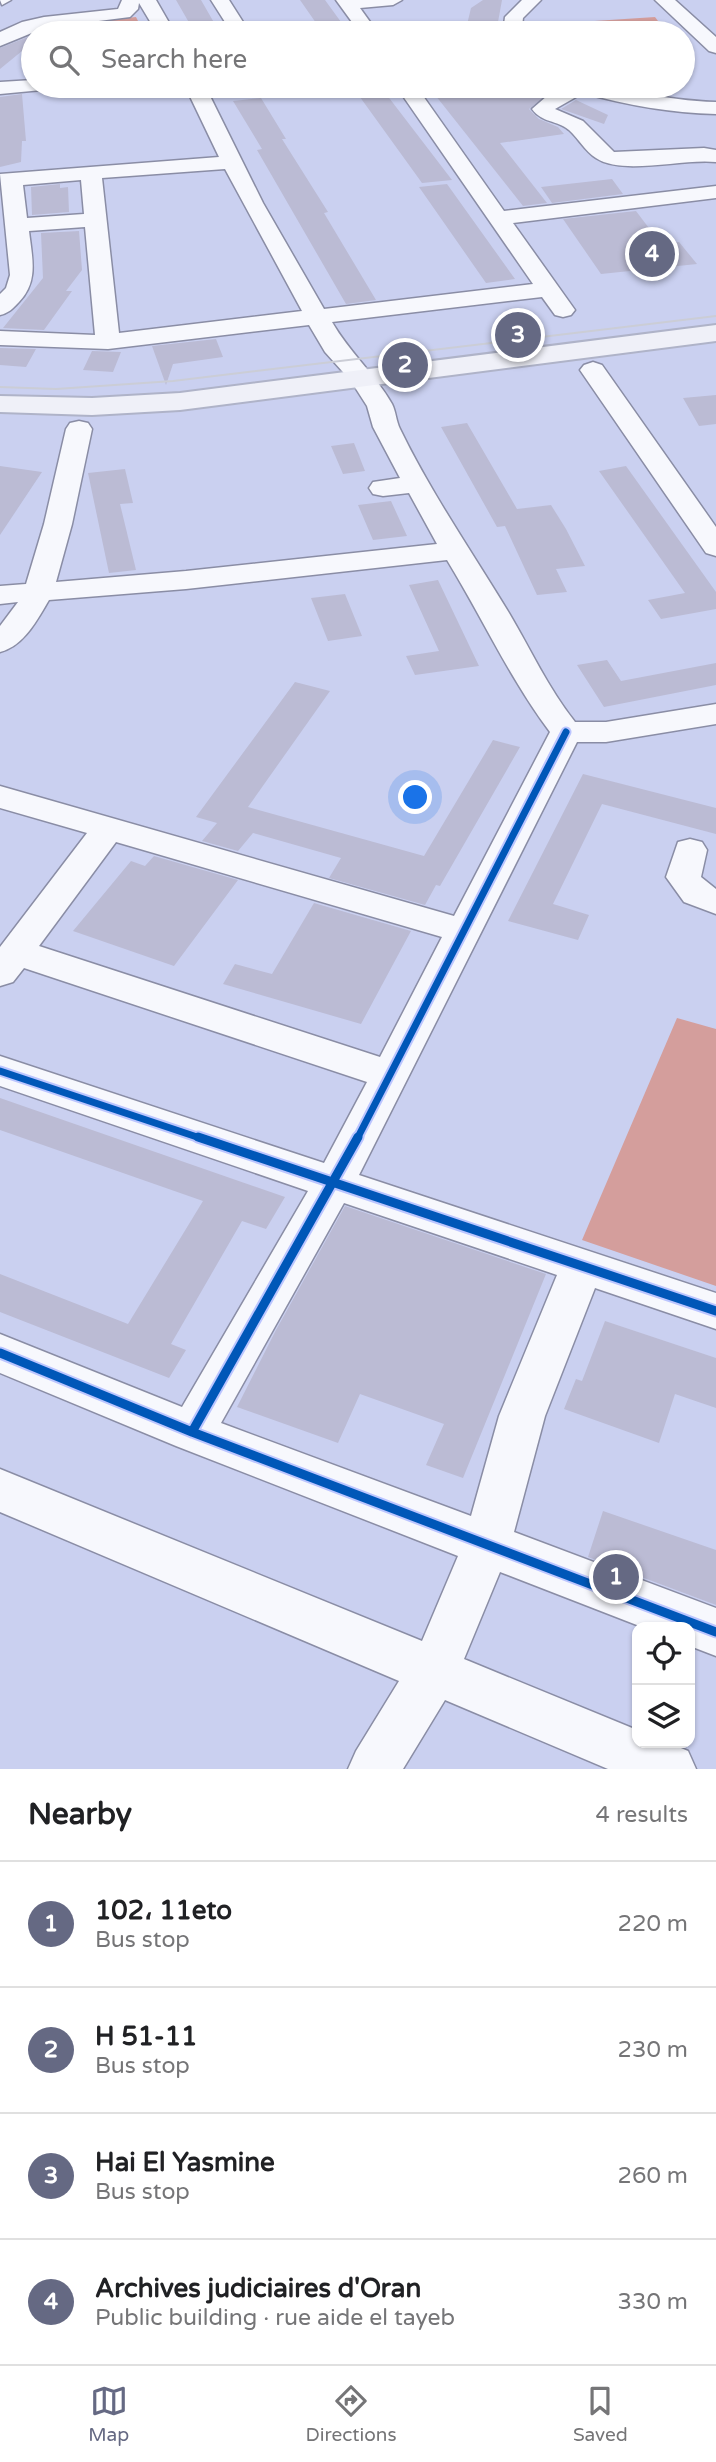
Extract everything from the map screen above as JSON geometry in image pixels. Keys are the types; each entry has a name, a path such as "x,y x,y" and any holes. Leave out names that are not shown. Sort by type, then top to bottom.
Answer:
{"main road":[{"path":"0,426 79,429 186,423 368,388 716,333"},
{"path":"0,404 92,408 172,404 593,370 716,356"}],"street":[{"path":"59,21 124,13 129,9 131,0"},
{"path":"148,0 159,21"},
{"path":"220,0 233,21"},
{"path":"347,2 393,0"},
{"path":"514,21 514,17 532,0"},
{"path":"664,0 694,21"},
{"path":"347,2 360,21"},
{"path":"0,40 21,29"},
{"path":"706,29 716,47"},
{"path":"0,88 21,87"},
{"path":"201,98 252,203 340,355 380,406 386,427 455,551 494,612 540,698 566,732"},
{"path":"414,98 563,310"},
{"path":"558,98 542,109 548,116 572,122 606,156 630,159 700,152 716,156"},
{"path":"623,98 716,108"},
{"path":"0,308 16,290 22,275 17,225 6,180 232,162"},
{"path":"90,175 108,342"},
{"path":"498,218 716,192"},
{"path":"17,225 95,220"},
{"path":"0,338 81,344 108,342 549,289"},
{"path":"593,370 713,539"},
{"path":"0,643 21,622 39,591 58,524 79,429"},
{"path":"383,488 417,484"},
{"path":"0,595 186,580 455,551"},
{"path":"566,732 606,732 716,714"},
{"path":"192,1432 334,1183 566,732"},
{"path":"0,797 464,931"},
{"path":"108,830 8,963 390,1075"},
{"path":"690,850 683,877 701,898 716,902"},
{"path":"0,1071 716,1311"},
{"path":"374,1769 434,1671 487,1544 522,1416 582,1266"},
{"path":"0,1353 192,1432 716,1632"},
{"path":"0,1490 670,1769"}],"shaded area":[{"path":"136,17 138,21 94,21"},
{"path":"655,17 658,21 594,21"},
{"path":"677,1018 716,1029 716,1286 582,1240"}],"building":[{"path":"176,0 201,0 213,21 188,21"},
{"path":"300,0 325,0 340,21 315,21"},
{"path":"483,0 502,0 498,21 468,21 471,8"},
{"path":"21,40 21,52 0,69 0,48"},
{"path":"21,94 26,141 22,141 21,162 0,167 0,97"},
{"path":"261,98 286,139 282,139 328,212 324,213 376,300 346,304 257,150 262,149 233,101"},
{"path":"361,98 389,98 452,180 422,183"},
{"path":"438,98 543,98 529,109 539,119 558,127 564,134 500,143 547,203 523,206"},
{"path":"576,100 608,115 604,124 561,109"},
{"path":"612,179 623,194 552,203 541,187"},
{"path":"60,184 60,188 68,187 69,212 32,215 31,187"},
{"path":"447,184 515,279 486,283 419,187"},
{"path":"636,211 661,244 679,242 697,264 601,274 563,219"},
{"path":"79,231 82,270 66,291 72,291 44,330 3,328 43,278 41,233"},
{"path":"216,339 223,357 173,364 166,385 152,346"},
{"path":"0,348 36,349 26,367 0,365"},
{"path":"92,351 121,352 113,372 83,370"},
{"path":"716,395 716,424 699,426 683,398"},
{"path":"467,423 517,509 551,505 566,529 585,566 556,569 567,592 537,595 505,526 497,527 441,427"},
{"path":"354,443 365,471 343,474 331,446"},
{"path":"0,466 42,472 0,535"},
{"path":"626,466 716,592 716,609 661,619 648,600 685,593 599,471"},
{"path":"125,469 133,503 120,504 136,570 109,573 88,473"},
{"path":"391,501 407,536 373,540 358,505"},
{"path":"438,580 479,666 415,675 406,656 439,651 409,585"},
{"path":"345,594 362,636 328,641 311,598"},
{"path":"607,660 621,681 716,663 716,685 604,707 577,665"},
{"path":"295,682 330,691 248,807 424,856 493,740 520,747 440,886 436,885 425,905 329,878 341,858 253,833 238,851 202,841 217,823 196,817"},
{"path":"583,774 716,808 716,834 602,804 553,904 589,915 578,940 508,921"},
{"path":"154,856 238,880 174,966 73,931 131,861 145,866"},
{"path":"314,903 411,931 361,1024 223,984 235,964 272,974"},
{"path":"0,1098 285,1197 266,1229 242,1221 171,1344 186,1350 169,1378 0,1312 0,1274 128,1324 203,1201 0,1130"},
{"path":"345,1206 546,1274 463,1478 426,1465 444,1424 360,1394 338,1443 237,1407"},
{"path":"605,1321 716,1358 716,1408 675,1394 659,1443 564,1409 576,1379 582,1381"},
{"path":"603,1511 716,1550 716,1605 588,1557"}],"tram line":[{"path":"0,387 56,389 173,381 716,316"}],"cycle path":[{"path":"192,1432 334,1183 566,732"},
{"path":"0,1071 716,1311"},
{"path":"0,1353 192,1432 716,1632"}],"place":[{"name":"Archives judiciaires d'Oran","path":"652,254"},
{"name":"Hai El Yasmine","path":"518,335"},
{"name":"H 51-11","path":"405,365"},
{"name":"102، 11eto","path":"616,1577"}]}
